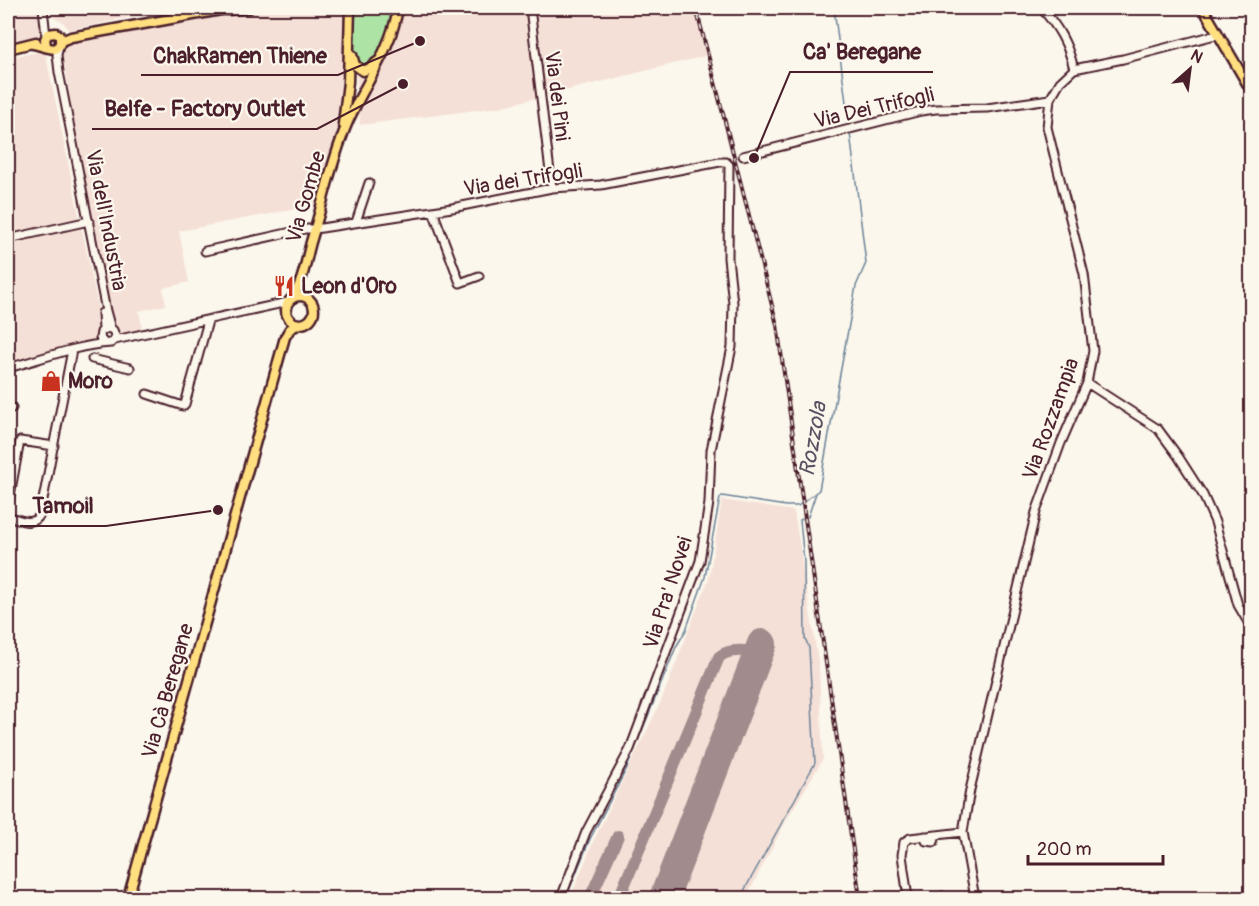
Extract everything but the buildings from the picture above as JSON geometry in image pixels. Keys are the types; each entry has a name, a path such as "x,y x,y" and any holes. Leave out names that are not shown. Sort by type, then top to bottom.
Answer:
{"main road":[{"path":"200,14 223,8"},
{"path":"46,42 50,33 59,39 232,8"},
{"path":"200,14 249,8"},
{"path":"348,8 352,61 357,68 363,71 377,62 392,36"},
{"name":"Via Gombe","path":"290,300 301,276 338,149 357,103 392,36 400,8"},
{"path":"1203,9 1251,92"},
{"path":"338,149 346,105 350,35"},
{"path":"8,49 46,42 55,49 59,39"},
{"path":"285,337 290,329 307,322 312,316 313,308 302,290 301,276"},
{"path":"285,337 286,314 290,300 300,296 310,301"},
{"path":"286,314 292,322 299,324"},
{"name":"Via Cà Beregane","path":"128,898 285,337"}],"street":[{"name":"Via dell'Industria","path":"45,8 59,39 57,55 59,72 87,219 102,312 101,332"},
{"name":"Via dell'Industria","path":"45,8 46,42 55,66 106,311 114,334"},
{"name":"Via dei Pini","path":"530,8 552,188"},
{"path":"1041,8 1056,24 1063,36 1074,69"},
{"path":"1050,99 1060,82 1074,69 1215,35 1219,36"},
{"name":"Via Dei Trifogli","path":"743,156 936,109 987,108 1050,99"},
{"name":"Via Rozzampia","path":"975,898 963,832 972,780 1036,512 1060,443 1087,383 1093,351 1093,334 1084,274 1047,127 1050,99"},
{"name":"Via dei Trifogli","path":"205,251 305,229 433,211 552,188 601,185 720,162 726,162 730,171"},
{"name":"Via Pra' Novei","path":"561,898 586,832 630,749 700,561 709,503 711,450 732,346 733,303 728,258 730,171"},
{"path":"356,222 369,183"},
{"path":"433,211 460,283 479,276"},
{"path":"8,237 87,219"},
{"path":"101,332 132,338 277,306 290,300"},
{"path":"277,306 286,314"},
{"path":"147,394 183,406 185,404 208,321"},
{"path":"101,332 104,343"},
{"path":"101,332 90,346 92,362 129,368"},
{"path":"8,368 72,350 109,344 114,334"},
{"path":"8,516 34,522 40,515 72,350"},
{"path":"1087,383 1158,429 1178,456 1203,495 1215,522 1238,605 1251,629"},
{"path":"8,506 20,441 54,446"},
{"path":"908,898 902,847 910,838 963,832"},
{"path":"934,898 942,896 943,898"}],"shaded area":[{"path":"8,8 41,8 44,28 41,33 37,37 8,42"},
{"path":"52,8 175,8 69,30 63,22 54,18"},
{"path":"264,8 341,8 345,46 339,130 318,205 179,231 189,282 163,288 166,305 139,311 143,333 126,334 119,331 112,323 108,310 62,52 66,43"},
{"path":"351,8 696,8 709,55 500,107 360,125"},
{"path":"45,51 99,311 100,327 94,339 85,345 8,365 8,57"},
{"path":"722,500 794,511 819,667 823,759 787,819 746,898 570,898 594,840 662,699 709,578"}],"green space":[{"path":"352,8 396,8 394,20 375,62 363,68 354,59"}],"waterway":[{"name":"Rozzola","path":"834,8 849,126"},
{"name":"Rozzola","path":"566,898 590,839 627,768 676,647 686,630 705,577 720,498 722,496 798,506 819,490 856,286 866,263 850,133"},
{"path":"808,517 816,493"},
{"path":"740,898 815,763 809,648 805,638 804,562 800,520 802,519"}],"taxiway":[{"path":"619,898 719,657 738,651 751,651 757,657"},
{"path":"590,898 618,836"}],"runway":[{"path":"664,898 762,644"}],"railway":[{"path":"696,8 777,325 860,898"}],"place":[{"name":"ChakRamen Thiene","path":"420,41"},
{"name":"Belfe - Factory Outlet","path":"403,84"},
{"name":"Ca' Beregane","path":"754,158"},
{"name":"Leon d'Oro","path":"284,286"},
{"name":"Moro","path":"51,381"},
{"name":"Tamoil","path":"218,510"}]}
